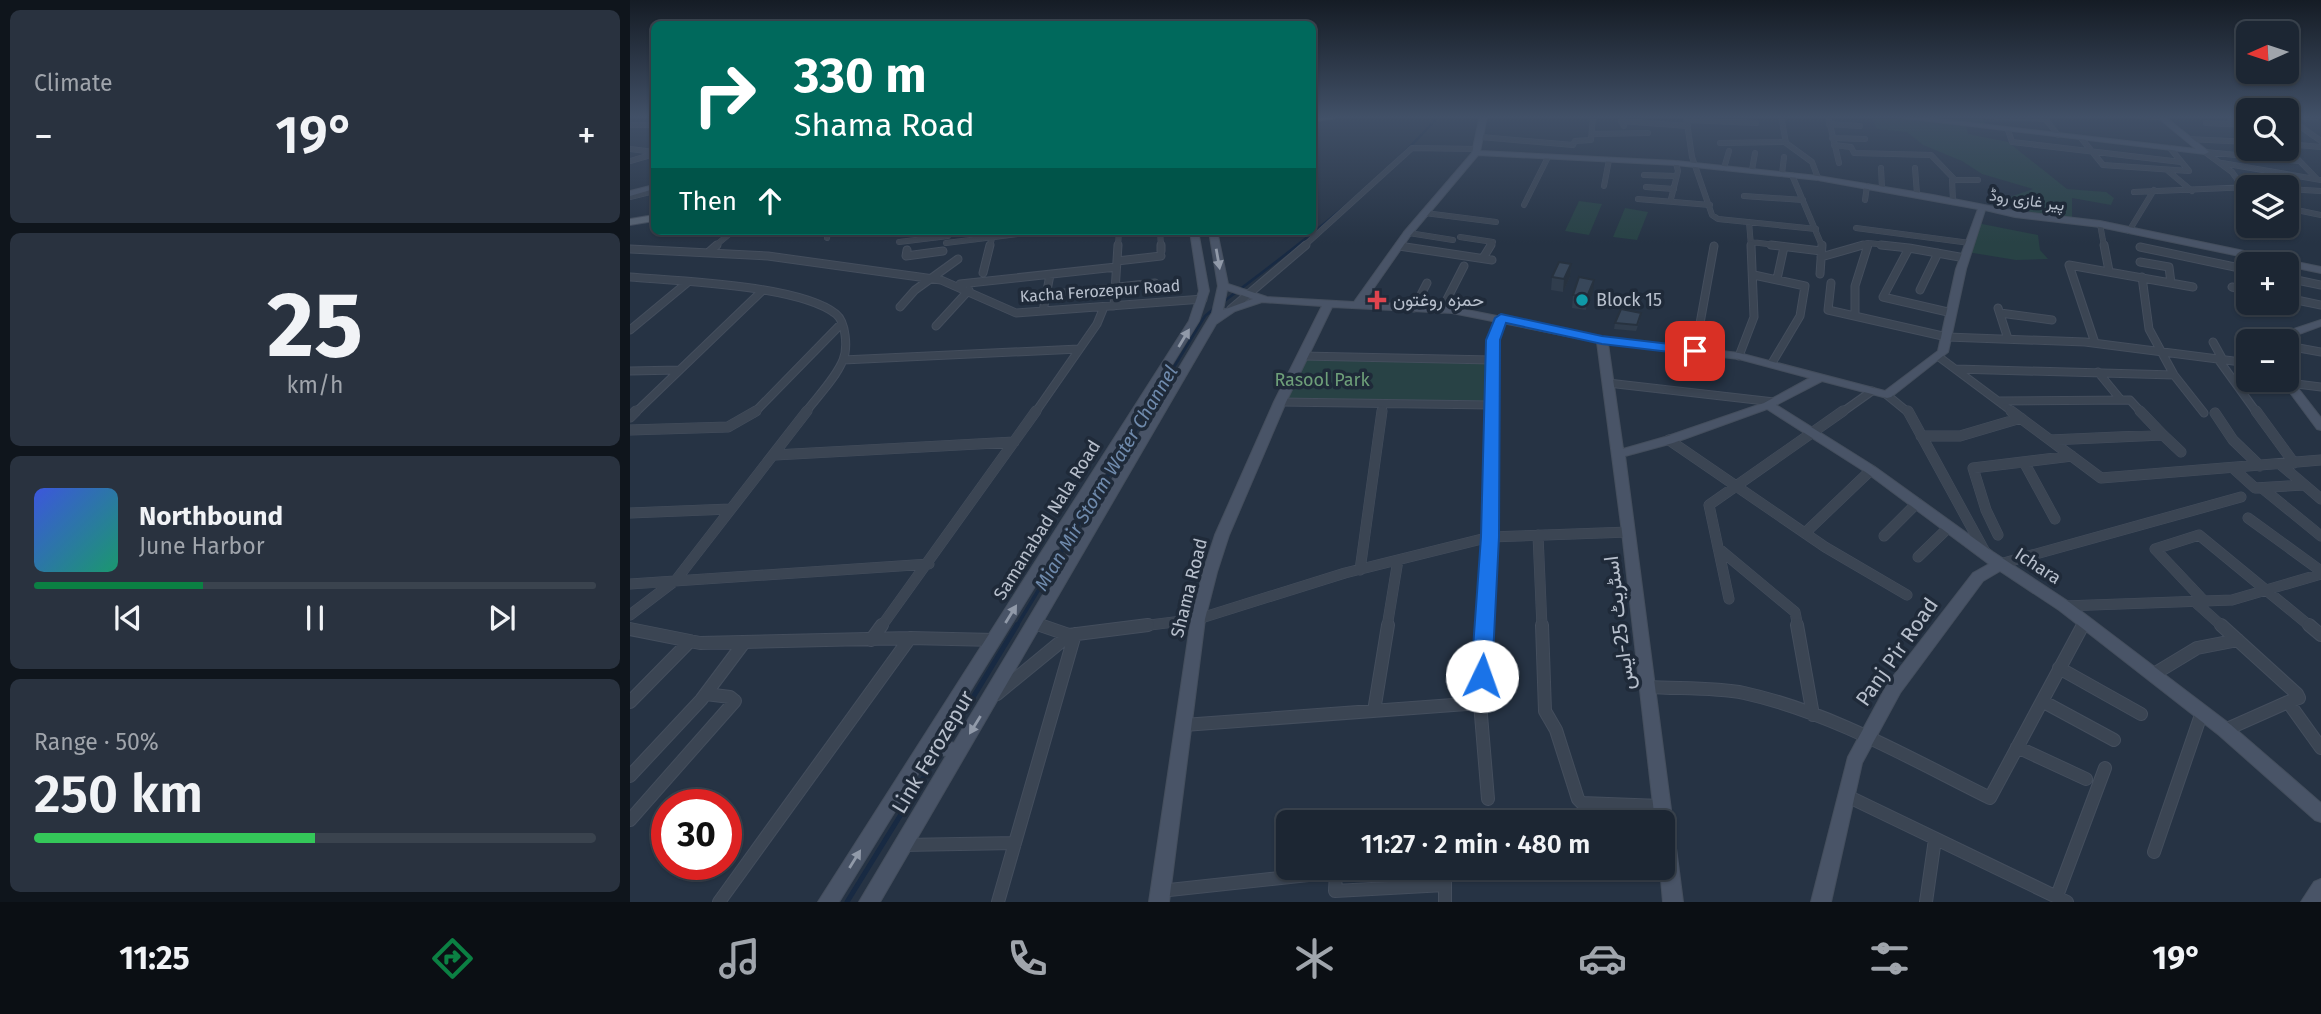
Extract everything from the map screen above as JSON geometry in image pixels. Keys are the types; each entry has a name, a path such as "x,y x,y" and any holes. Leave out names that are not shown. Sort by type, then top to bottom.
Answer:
{"main road":[{"path":"630,212 651,209"},
{"path":"630,221 651,219"}],"street":[{"path":"1316,234 1401,158"},
{"path":"1357,305 1409,233 1470,158"},
{"name":"پیر غازی روڈ","path":"1539,158 1676,163 1818,178 1982,208 2100,224 2321,270"},
{"path":"1694,158 1712,215 1718,219 1816,229"},
{"path":"1724,168 1727,158"},
{"path":"1752,170 1754,158"},
{"path":"1784,158 1787,174 1804,200 1816,229 1821,254 1820,274"},
{"path":"1807,158 1812,162 1818,178"},
{"path":"1838,158 1839,163"},
{"path":"1856,159 1860,158"},
{"path":"1892,158 1900,160"},
{"path":"1934,158 1955,180 1978,180"},
{"path":"2097,158 2103,165 2189,171 2178,158"},
{"path":"2149,158 2181,162"},
{"path":"2214,158 2232,172 2236,180"},
{"path":"1524,205 1547,159"},
{"path":"1604,186 1609,160"},
{"path":"2299,160 2319,180"},
{"path":"1671,199 1676,163"},
{"path":"2221,163 2319,180"},
{"path":"1881,168 1882,188"},
{"path":"1915,169 1917,194"},
{"path":"2167,170 2192,191"},
{"path":"1644,175 1676,176"},
{"path":"1953,201 1952,180 1955,180"},
{"path":"630,188 651,183"},
{"path":"1865,200 1867,186"},
{"path":"1646,187 1674,189"},
{"path":"2134,192 2236,187"},
{"path":"630,196 651,190"},
{"path":"2129,231 2154,190"},
{"path":"2299,190 2321,191"},
{"path":"1744,196 1804,200"},
{"path":"1638,199 1710,205"},
{"path":"1887,395 1939,357 1947,337 1965,258 1982,208"},
{"path":"2299,210 2321,215"},
{"path":"1425,214 1496,222"},
{"path":"1739,356 1754,317 1749,222"},
{"path":"2100,224 2109,271"},
{"path":"1856,228 1904,232 1970,243"},
{"path":"1409,233 1493,242 1483,258"},
{"path":"709,252 728,235"},
{"path":"899,242 978,235"},
{"path":"983,273 993,235"},
{"path":"871,640 929,564 1109,307 1115,287 1119,235"},
{"path":"955,285 1050,275 1116,264 1161,253 1160,235"},
{"path":"1195,235 1203,299"},
{"path":"1214,235 1223,286 1220,303 1032,623 1072,635 1198,619 1360,570 1490,537 1629,532"},
{"path":"1208,325 1247,296 1315,235"},
{"path":"907,250 906,256 942,255 948,237"},
{"path":"1751,242 1821,254 1868,243 1965,258"},
{"path":"1854,315 1855,286 1868,243"},
{"path":"1399,246 1492,260"},
{"path":"1695,351 1714,246"},
{"path":"1777,279 1784,247"},
{"path":"2140,247 2236,267"},
{"path":"1909,248 1883,298 1952,313"},
{"name":"Kacha Ferozepur Road","path":"630,249 709,252 825,263 930,279 969,290 999,309 1016,313 1203,299"},
{"path":"1920,290 1938,253"},
{"path":"901,307 915,290 958,259"},
{"path":"2140,262 2169,267 2171,283"},
{"path":"2095,344 2068,265 2193,287"},
{"path":"1442,309 1464,267"},
{"path":"1044,311 1050,275"},
{"path":"630,277 762,291 810,302 835,313 842,323 843,360 775,455 676,580 630,615"},
{"path":"2142,277 2148,329 2174,375 2204,413"},
{"path":"1754,278 1777,279 1805,286 1800,316 1772,363"},
{"path":"2299,280 2321,285"},
{"path":"630,330 688,282"},
{"path":"1046,295 1154,283"},
{"path":"1414,308 1427,283"},
{"path":"1831,284 1828,310 1947,337 2095,344 2236,362"},
{"path":"1223,286 1266,300 1442,309 1501,318 1602,340 1739,356 1887,395 1908,411 1994,560 2241,497"},
{"path":"2232,287 2236,288"},
{"path":"936,326 969,290"},
{"path":"630,417 762,291"},
{"name":"Samanabad Nala Road","path":"828,902 1184,338 1203,299"},
{"path":"1231,309 1266,300"},
{"path":"2299,300 2321,305"},
{"name":"Shama Road","path":"1160,897 1198,619 1222,535 1280,402 1328,304"},
{"path":"2008,340 1999,310 2052,320"},
{"path":"1488,799 1480,704 1490,537 1493,340 1501,318"},
{"path":"630,430 728,427 740,423 755,412 842,323"},
{"path":"2299,331 2320,324"},
{"name":"اسٹریٹ 25-ایس","path":"1602,340 1629,532 1662,810"},
{"path":"2213,342 2220,360 2294,463"},
{"path":"2299,348 2321,352"},
{"path":"843,360 1079,349"},
{"path":"1303,356 1492,360"},
{"path":"1939,357 2105,479 2321,460"},
{"path":"1955,369 2174,375"},
{"path":"630,371 679,370"},
{"path":"2098,372 2121,400"},
{"path":"1618,454 1669,440 1771,403 1821,377"},
{"path":"2299,382 2321,387"},
{"path":"1608,383 1771,403"},
{"path":"1729,600 1709,505 1872,391"},
{"path":"2297,392 2320,424"},
{"path":"1998,401 2130,400 2180,452"},
{"path":"1280,402 1491,405"},
{"name":"Ichara","path":"1771,403 1810,433 1871,470 1994,560 2064,606 2225,730 2321,814"},
{"path":"1360,570 1383,404"},
{"path":"2215,413 2233,440 2260,466"},
{"path":"1921,436 1960,436 2021,418"},
{"path":"2050,440 2162,435"},
{"path":"1669,440 1805,533 1906,595"},
{"path":"775,455 1014,442"},
{"path":"1998,535 1986,510 1973,468 2072,456"},
{"path":"2024,462 2054,519"},
{"path":"2280,464 2321,499"},
{"path":"2234,469 2255,488 2304,485"},
{"path":"1805,533 1871,470"},
{"path":"2262,488 2321,536"},
{"path":"1884,536 1917,503"},
{"path":"630,513 730,509"},
{"path":"2248,517 2321,572"},
{"path":"1919,557 1949,527"},
{"path":"1538,535 1545,711 1556,730 1578,799 1582,803 1661,806"},
{"path":"2225,730 2299,698 2199,601 2155,549 2199,535 2321,635"},
{"path":"1717,548 1795,611 1813,715"},
{"path":"1374,711 1398,560"},
{"name":"Panj Pir Road","path":"1821,902 1854,762 1894,688 1978,577 1994,560"},
{"path":"630,584 929,564"},
{"path":"2064,606 2232,600 2321,572"},
{"path":"1648,687 1743,693 1813,715 1867,737 1990,798 2085,622"},
{"name":"Link Ferozepur","path":"869,902 992,698 1032,623"},
{"path":"630,629 690,641 743,644 910,638 994,640"},
{"path":"992,698 1072,635"},
{"path":"998,902 1072,635"},
{"path":"719,902 910,638"},
{"path":"2154,674 2197,649 2238,640"},
{"path":"630,702 635,692 690,641"},
{"path":"630,776 706,694 743,644"},
{"path":"2059,668 2141,714"},
{"path":"630,820 735,701 730,696 706,694"},
{"path":"2042,701 2114,740"},
{"path":"2288,702 2316,733 2321,748"},
{"path":"1184,725 1480,704"},
{"path":"2154,852 2202,712"},
{"path":"927,745 959,751"},
{"path":"2017,747 2086,779"},
{"path":"1845,796 2062,899 2105,768"},
{"path":"1926,902 1934,839"},
{"path":"904,845 1015,843"},
{"path":"1160,897 1336,872 1335,891 1445,886"},
{"path":"1445,880 1445,902"},
{"name":"اسٹریٹ 25-ایس","path":"1671,880 1673,902"}],"green space":[{"path":"1955,158 2028,158 2067,189 2106,192 2114,198 2111,205 2072,198 2072,220 2033,216 2025,207 2012,207 2004,199 2033,189 1982,174"},
{"path":"1579,201 1602,204 1589,235 1565,231"},
{"path":"1625,208 1648,212 1637,240 1613,237"},
{"path":"1977,223 2038,235 2040,250 2048,259 2016,260 1967,252"},
{"name":"Rasool Park","path":"1302,356 1492,360 1491,405 1280,402"}],"building":[{"path":"1559,262 1571,264 1564,279 1552,277"},
{"path":"1579,277 1594,280 1587,297 1573,295"},
{"path":"1621,309 1641,313 1637,325 1615,323"}],"waterway":[{"name":"Mian Mir Storm Water Channel","path":"1316,230 1398,158"},
{"name":"Mian Mir Storm Water Channel","path":"1223,302 1310,235"},
{"name":"Mian Mir Storm Water Channel","path":"1146,413 1205,316 1217,306"},
{"name":"Mian Mir Storm Water Channel","path":"1016,627 1147,411"},
{"name":"Mian Mir Storm Water Channel","path":"944,745 1017,625"},
{"name":"Mian Mir Storm Water Channel","path":"847,902 940,751"}],"place":[{"name":"حمزه روغتون","path":"1377,300"},
{"name":"Block 15","path":"1582,300"}],"route":[{"path":"1482,676 1490,537 1491,372 1493,340 1501,318 1602,340 1695,351"}]}
